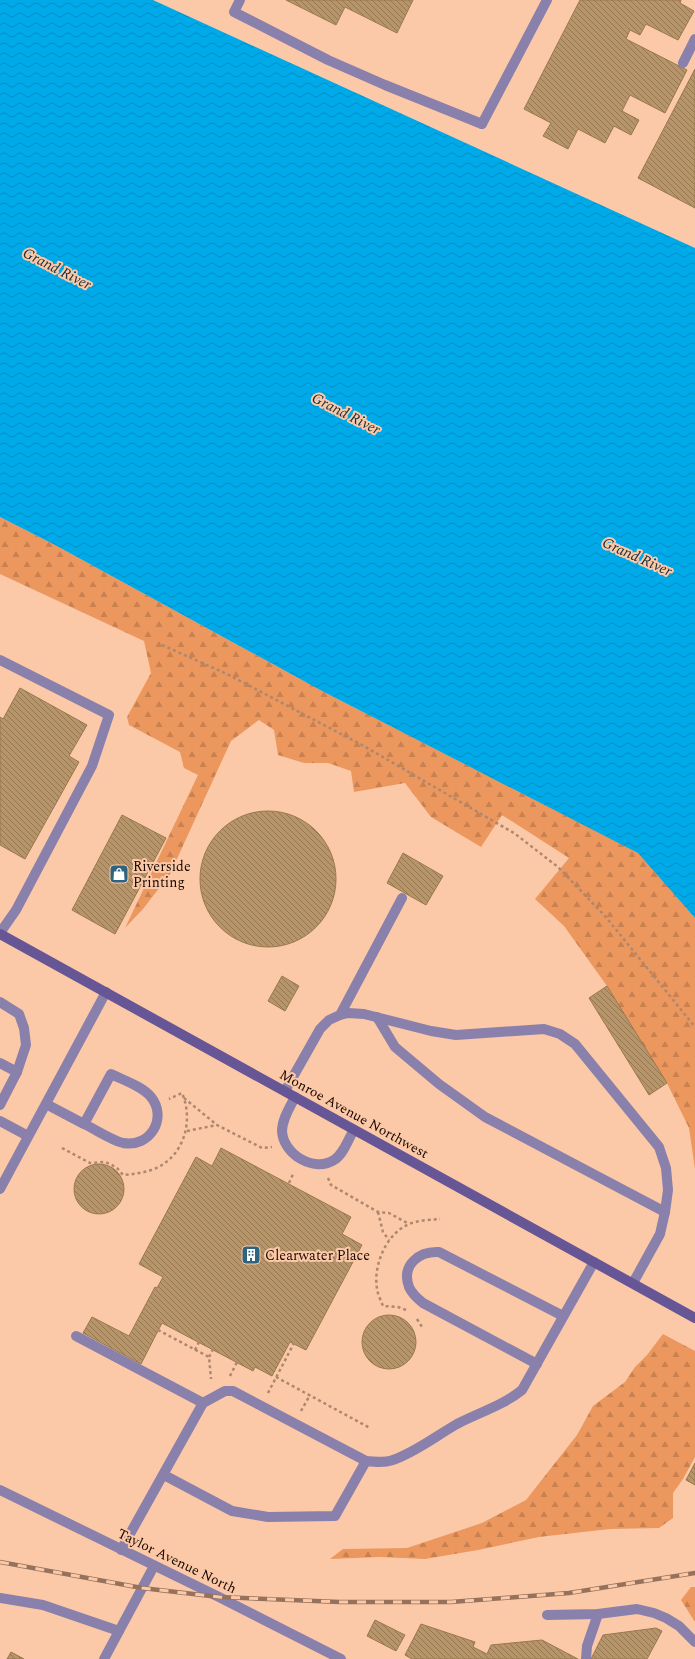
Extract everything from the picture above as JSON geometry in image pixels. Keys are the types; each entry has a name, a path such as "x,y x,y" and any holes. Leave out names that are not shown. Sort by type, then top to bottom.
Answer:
{"main road":[{"name":"Monroe Avenue Northwest","path":"0,934 695,1318"}],"street":[{"path":"240,0 234,12 295,44 385,85 482,124 547,0"},
{"path":"683,63 695,39"},
{"path":"0,660 109,715 92,766 16,910 0,934"},
{"path":"340,1015 402,898"},
{"path":"0,1188 106,992"},
{"path":"0,1002 18,1014 24,1028 26,1045 17,1072 0,1105"},
{"path":"285,1091 320,1029 329,1020 340,1015 364,1014 431,1031 456,1035 544,1029 560,1034 575,1044 659,1147 666,1168 668,1190 660,1234 633,1283"},
{"path":"377,1017 395,1047 439,1084 484,1118 665,1212"},
{"path":"0,1063 17,1072"},
{"path":"46,1104 84,1124 121,1142 137,1143 145,1140 152,1133 157,1123 158,1114 156,1105 147,1092 111,1074 84,1124"},
{"path":"295,1097 284,1120 282,1130 283,1139 288,1148 303,1160 319,1165 336,1159 342,1152 354,1130"},
{"path":"0,1121 28,1136"},
{"path":"537,1364 423,1303 415,1296 410,1288 407,1279 408,1270 413,1261 421,1254 430,1251 440,1252 563,1316"},
{"path":"121,1550 164,1475 202,1403 225,1391 233,1391 366,1462 392,1460 414,1451 458,1424 508,1401 522,1390 594,1262"},
{"path":"76,1336 202,1403"},
{"path":"164,1475 232,1511 268,1517 335,1516 366,1462"},
{"name":"Taylor Avenue North","path":"0,1490 219,1597 341,1659"},
{"path":"104,1659 154,1566"},
{"path":"0,1598 42,1605 119,1631"},
{"path":"547,1615 598,1614 637,1609 654,1613 679,1626 695,1642"},
{"path":"586,1659 587,1646 598,1614"}],"path":[{"path":"162,645 227,674 355,742 514,833 558,867 605,916 695,1027"},
{"path":"184,1098 217,1125 262,1148 272,1147"},
{"path":"187,1131 217,1125"},
{"path":"289,1183 296,1170"},
{"path":"326,1175 331,1185 378,1212 389,1213 409,1224"},
{"path":"378,1212 383,1232 389,1240"},
{"path":"158,1330 209,1357"},
{"path":"195,1350 199,1342"},
{"path":"261,1406 294,1343"},
{"path":"211,1379 209,1357 213,1349"},
{"path":"230,1376 237,1362"},
{"path":"276,1377 370,1428"}],"green space":[{"path":"0,517 55,545 322,691 639,853 695,918 695,1169 689,1128 667,1083 607,986 564,926 535,899 569,858 502,815 481,847 431,817 405,783 354,792 351,771 328,763 304,763 278,755 274,730 259,720 231,741 170,874 143,909 125,928 198,775 184,768 180,752 129,725 127,717 151,673 144,641 0,574"},
{"path":"663,1334 695,1351 695,1457 683,1479 673,1493 673,1518 659,1528 610,1529 539,1537 478,1550 425,1559 380,1557 330,1559 343,1549 407,1548 482,1523 526,1500 577,1435 593,1406 625,1382 635,1367 647,1355"},
{"path":"691,1587 695,1587 695,1622 681,1600"}],"water":[{"name":"Grand River","path":"0,0 153,0 695,248 695,918 638,853 322,691 55,545 0,517"}],"building":[{"path":"286,0 413,0 397,33 345,7 336,25"},
{"path":"580,0 681,0 680,3 694,11 678,40 646,24 640,35 630,30 626,39 687,70 665,113 630,95 622,111 639,120 631,135 614,126 605,143 578,129 568,149 543,136 551,123 524,109"},
{"path":"695,69 695,208 638,178"},
{"path":"20,688 87,725 69,756 79,762 25,859 0,845 0,717 3,719"},
{"path":"261,811 275,811 294,816 306,822 321,836 331,853 335,866 335,892 331,905 325,917 311,932 306,936 288,944 275,947 261,947 242,942 230,936 215,922 211,917 203,899 200,886 200,872 205,853 211,841 225,826 230,822 248,814"},
{"name":"Riverside Printing","path":"122,815 166,838 115,934 72,910"},
{"path":"403,853 443,876 426,905 387,883"},
{"path":"282,976 299,986 285,1011 268,1001"},
{"path":"607,986 667,1083 649,1095 589,998"},
{"name":"Clearwater Place","path":"221,1148 351,1217 342,1234 362,1245 306,1350 290,1342 272,1376 255,1367 253,1371 162,1323 141,1364 83,1333 92,1317 129,1336 155,1287 157,1288 163,1277 139,1264 196,1157 212,1166"},
{"path":"99,1164 108,1166 119,1175 124,1189 122,1198 113,1209 99,1214 90,1212 79,1203 74,1189 76,1180 85,1169"},
{"path":"384,1315 394,1315 404,1319 412,1327 416,1337 416,1347 412,1357 404,1365 394,1369 384,1369 374,1365 366,1357 362,1347 362,1337 366,1327 374,1319"},
{"path":"695,1463 695,1485 686,1480"},
{"path":"375,1620 405,1635 396,1651 367,1636"},
{"path":"421,1624 475,1642 473,1647 487,1654 491,1645 542,1640 578,1659 412,1659 405,1655"},
{"path":"656,1628 662,1631 647,1659 591,1659 603,1635"},
{"path":"11,1652 24,1659 7,1659"}],"railway":[{"path":"0,1562 142,1588 219,1597 340,1602 451,1602 569,1593 695,1573"}],"place":[{"name":"Riverside Printing","path":"119,874"},
{"name":"Clearwater Place","path":"251,1255"}]}
